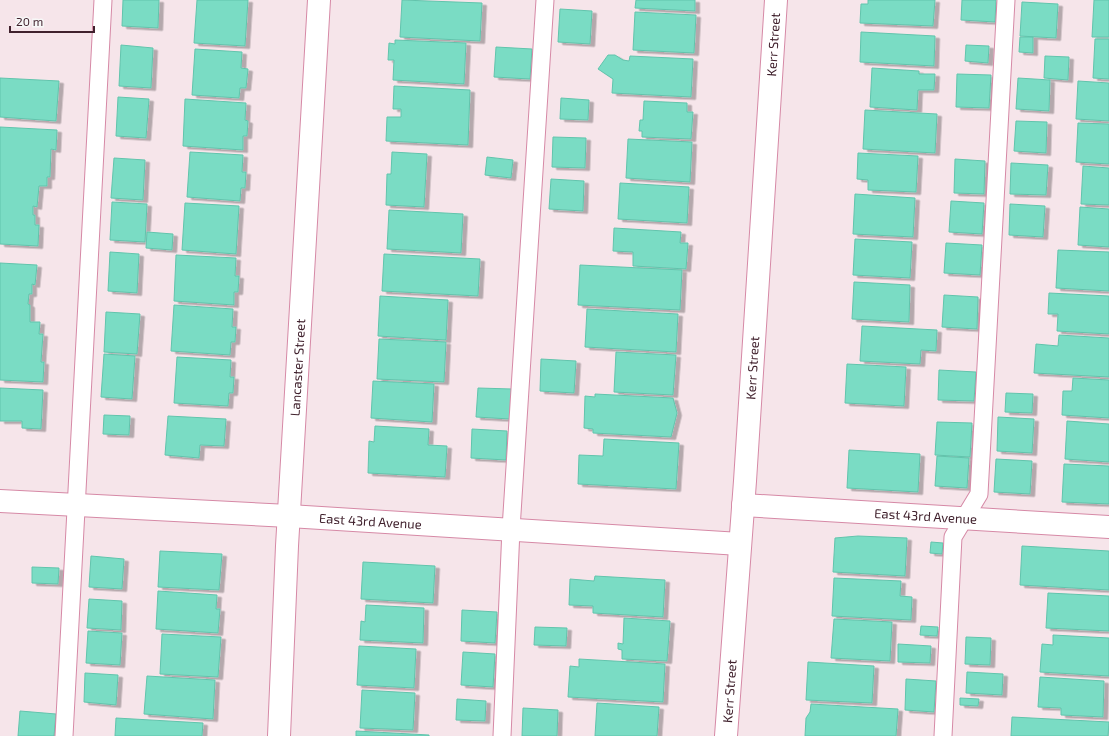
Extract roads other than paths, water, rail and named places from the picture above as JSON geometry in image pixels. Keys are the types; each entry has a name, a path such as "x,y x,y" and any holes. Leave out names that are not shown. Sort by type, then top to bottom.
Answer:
{"street":[{"name":"Lancaster Street","path":"279,736 289,516 319,0"},
{"name":"Kerr Street","path":"726,736 743,505 776,0"},
{"name":"East 43rd Avenue","path":"0,501 289,516 740,544"},
{"name":"East 43rd Avenue","path":"743,505 1109,527"}],"lane":[{"path":"64,736 103,0"},
{"path":"502,736 511,529 545,0"},
{"path":"943,736 953,537 979,494 1006,0"}]}
